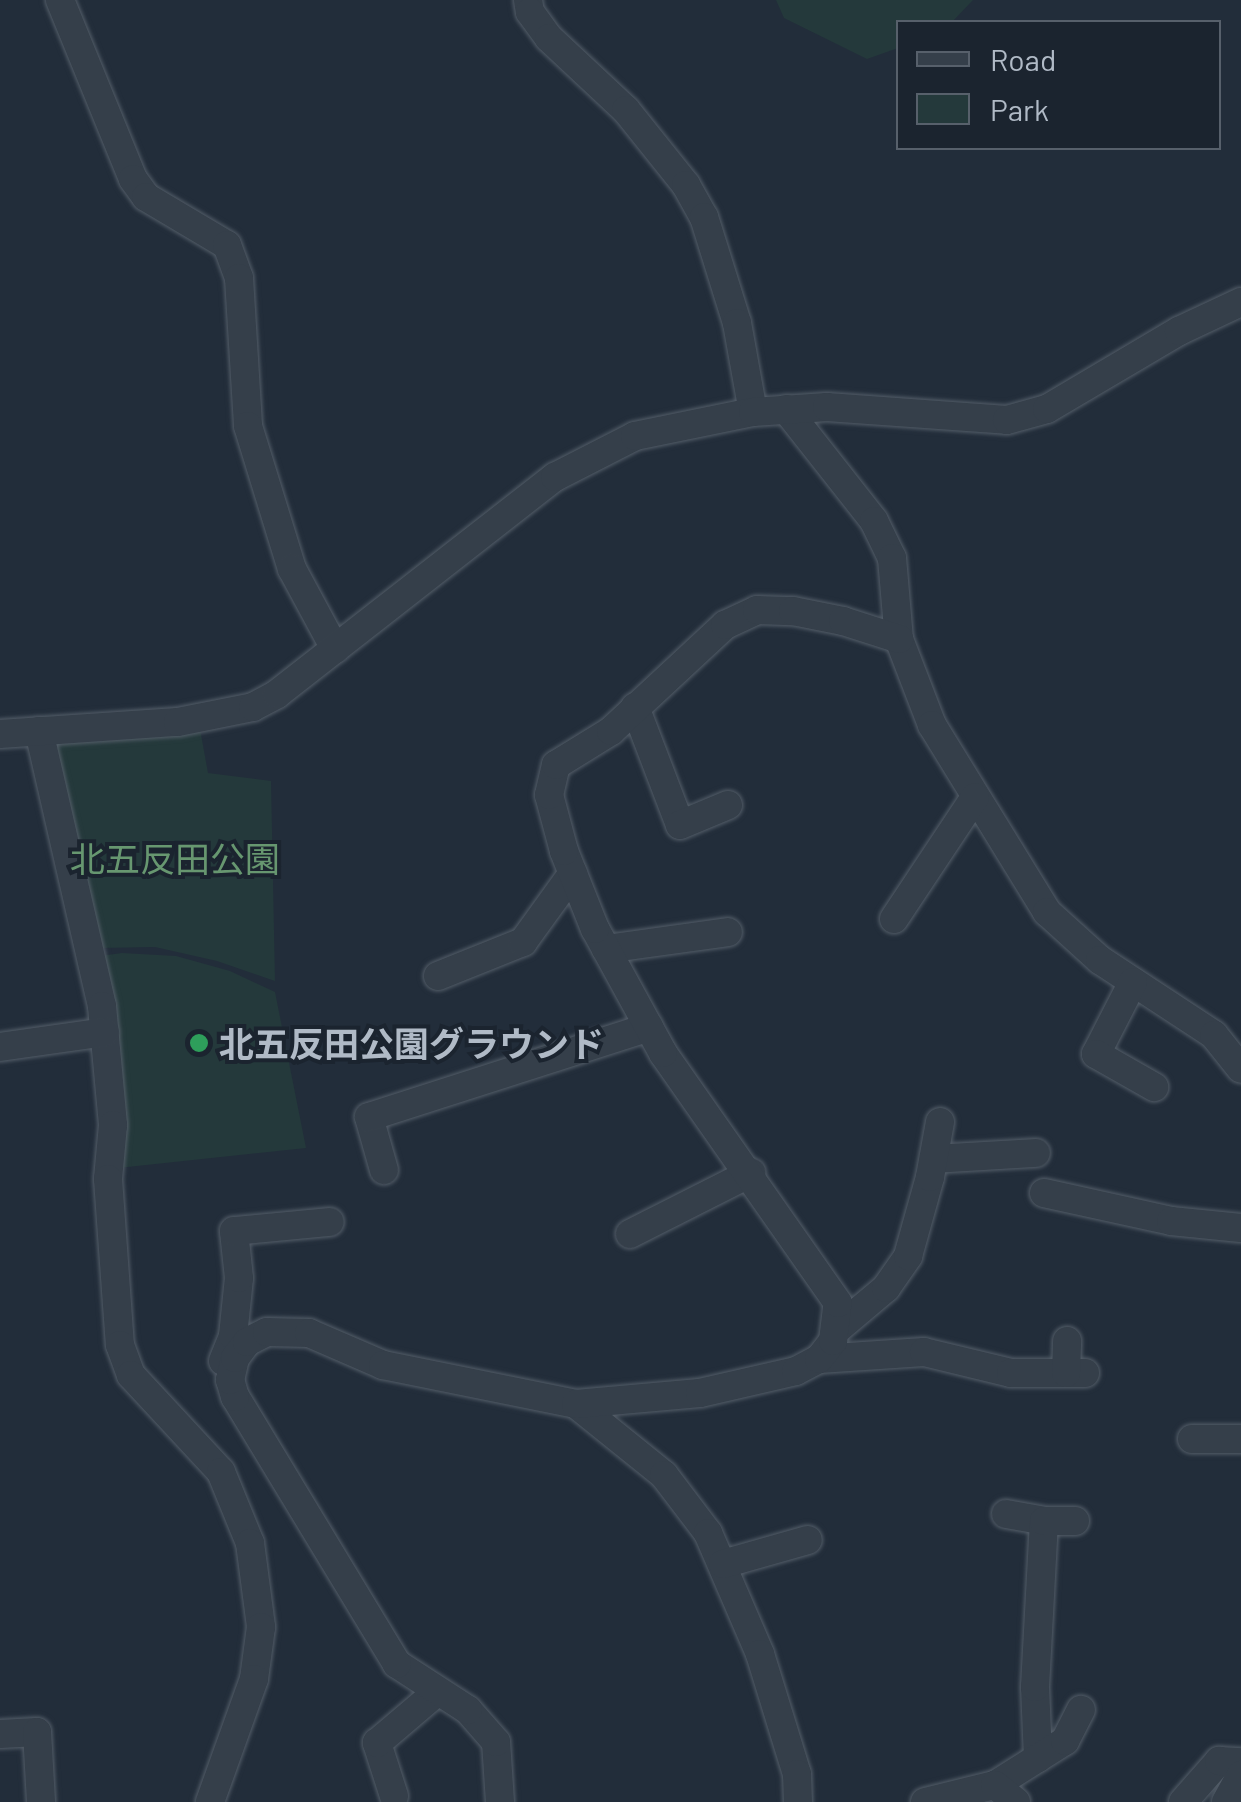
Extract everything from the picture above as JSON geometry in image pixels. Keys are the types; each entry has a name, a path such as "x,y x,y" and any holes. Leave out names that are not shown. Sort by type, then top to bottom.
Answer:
{"street":[{"path":"60,0 133,179 146,197 226,244 239,278 248,426 292,569 335,649"},
{"path":"528,0 530,12 549,38 626,110 686,185 704,217 737,323 753,412"},
{"path":"0,734 224,716 277,694 555,477 635,436 753,412 827,407 1007,420 1047,409 1180,330 1241,302"},
{"path":"786,409 874,521 892,558 900,639 932,725 1047,912 1100,960 1214,1035 1241,1069"},
{"path":"835,1331 838,1304 649,1027 606,949 573,873 549,795 556,765 610,731 725,625 757,610 792,611 843,621 900,639"},
{"path":"634,707 680,825 728,805"},
{"path":"40,731 102,1006 112,1125 108,1179 120,1345 131,1375 221,1472 250,1543 261,1627 254,1679 210,1802"},
{"path":"894,919 975,797"},
{"path":"438,976 523,942 573,873"},
{"path":"606,949 728,932"},
{"path":"1133,982 1096,1054 1154,1087"},
{"path":"384,1170 370,1116 649,1027"},
{"path":"0,1047 104,1032"},
{"path":"819,1359 835,1331 886,1288 908,1256 940,1122"},
{"path":"934,1159 1036,1153"},
{"path":"630,1234 750,1173"},
{"path":"1044,1192 1171,1222 1241,1228"},
{"path":"233,1390 224,1388 222,1365 233,1336 239,1278 234,1231 330,1222"},
{"path":"500,1802 496,1742 468,1710 397,1664 233,1390 230,1380 236,1358 247,1342 266,1332 309,1332 383,1365 576,1404 700,1393 796,1371 819,1359 924,1352 1011,1373 1076,1373 1067,1341"},
{"path":"576,1404 664,1475 708,1533 760,1654 797,1774 798,1802"},
{"path":"1192,1439 1241,1439"},
{"path":"1006,1514 1044,1521 1075,1521"},
{"path":"1038,1758 1034,1687 1044,1521"},
{"path":"723,1564 808,1540"},
{"path":"394,1796 378,1743 438,1691"},
{"path":"925,1802 1005,1793 1038,1758 1065,1741 1081,1710"},
{"path":"0,1734 37,1732 42,1802"},
{"path":"1183,1802 1219,1762 1241,1762"},
{"path":"1226,1802 1241,1775"}],"green space":[{"path":"776,0 973,0 954,20 896,20 896,49 867,59 784,18"},
{"name":"北五反田公園","path":"200,729 208,773 271,781 275,981 217,961 155,947 99,948 54,744"},
{"name":"北五反田公園グラウンド","path":"100,956 176,956 230,971 275,992 306,1148 118,1168"}],"place":[{"name":"北五反田公園グラウンド","path":"199,1043"}]}
